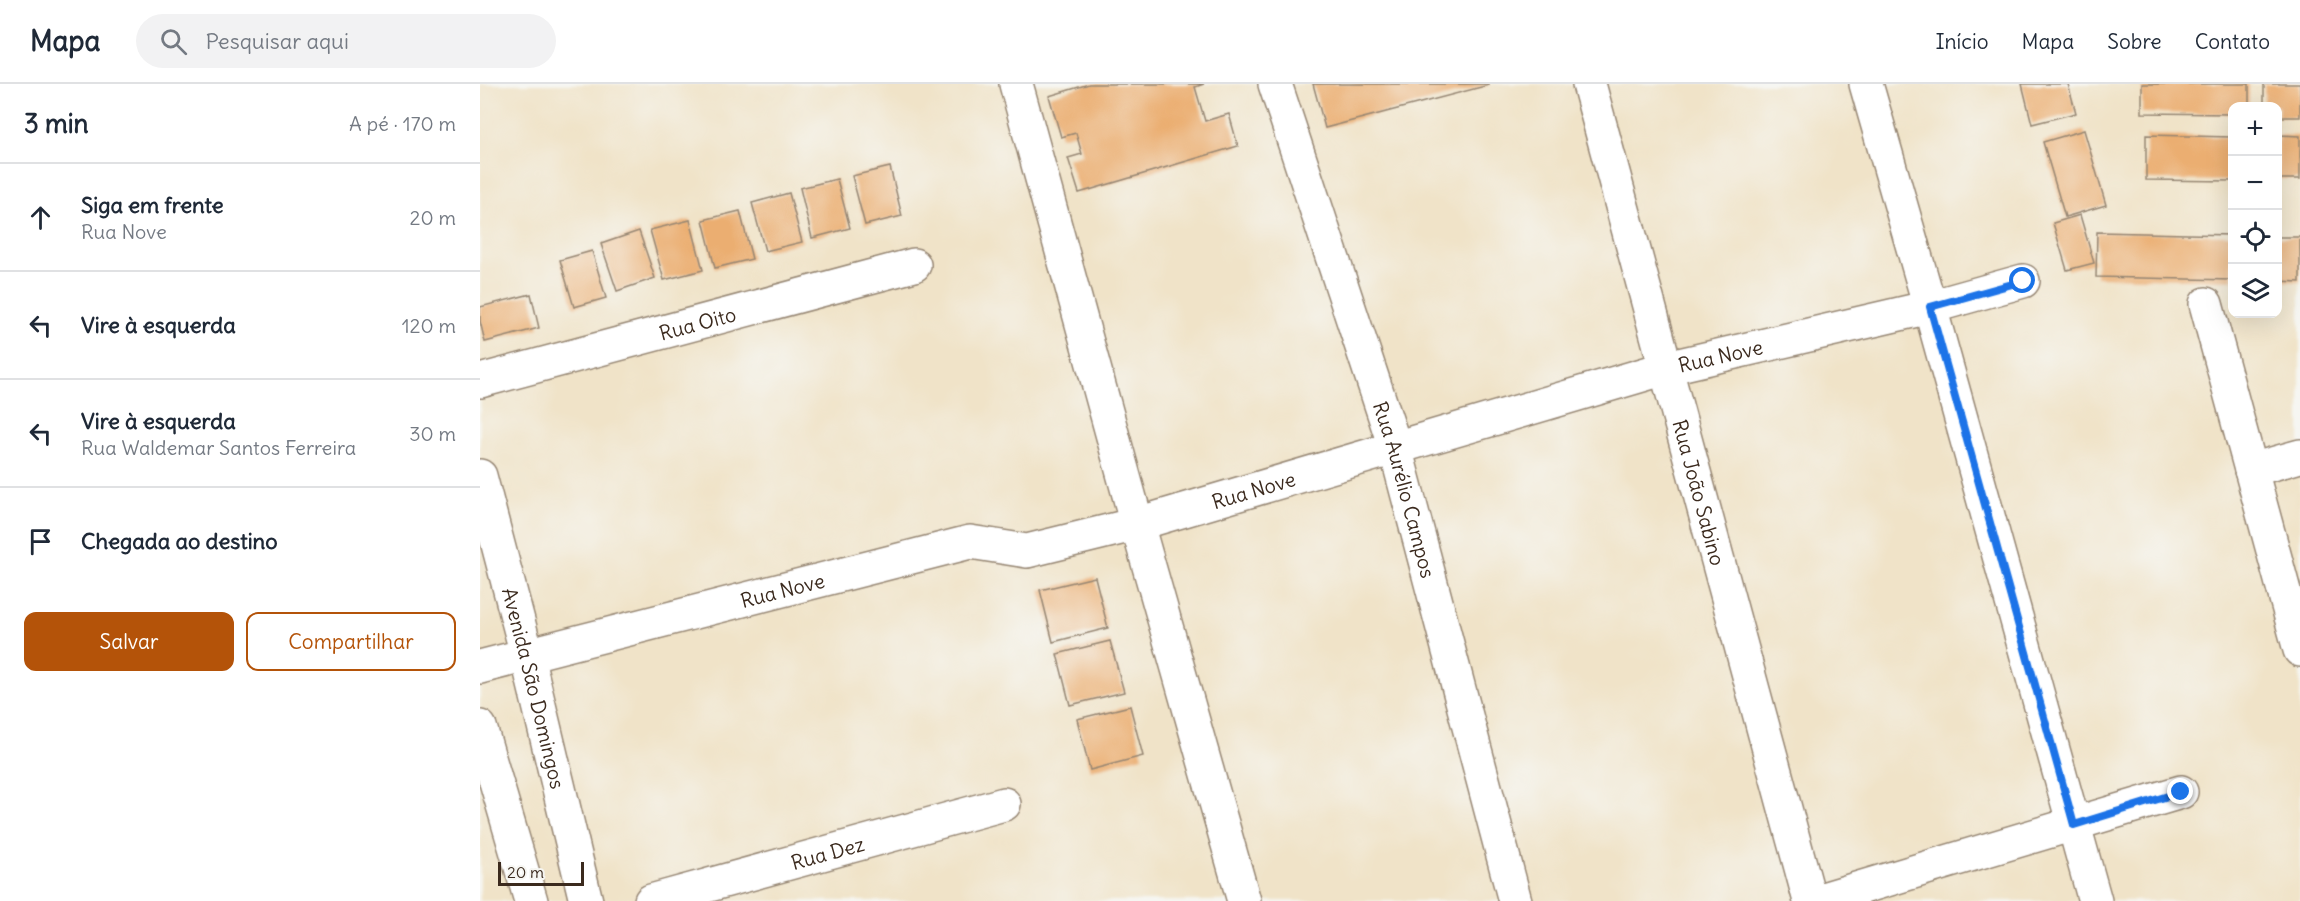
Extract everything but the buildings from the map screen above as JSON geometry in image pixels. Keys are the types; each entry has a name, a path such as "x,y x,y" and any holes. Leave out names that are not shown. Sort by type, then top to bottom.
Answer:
{"street":[{"path":"1017,84 1137,524 1244,901"},
{"name":"Rua Aurélio Campos","path":"1275,84 1395,447 1515,901"},
{"name":"Rua João Sabino","path":"1588,84 1810,901"},
{"path":"1866,84 2095,901"},
{"name":"Rua Oito","path":"480,381 914,265"},
{"name":"Rua Nove","path":"480,667 970,542 1027,551 1137,524 1666,368 1930,307 2023,281"},
{"path":"2206,304 2300,650"},
{"path":"2251,470 2300,456"},
{"name":"Avenida São Domingos","path":"480,476 527,655 586,901"},
{"path":"480,727 531,901"},
{"path":"1816,901 2181,792"},
{"name":"Rua Dez","path":"651,901 1004,804"}],"route":[{"path":"2023,281 1930,307 2074,825 2181,792"}]}
